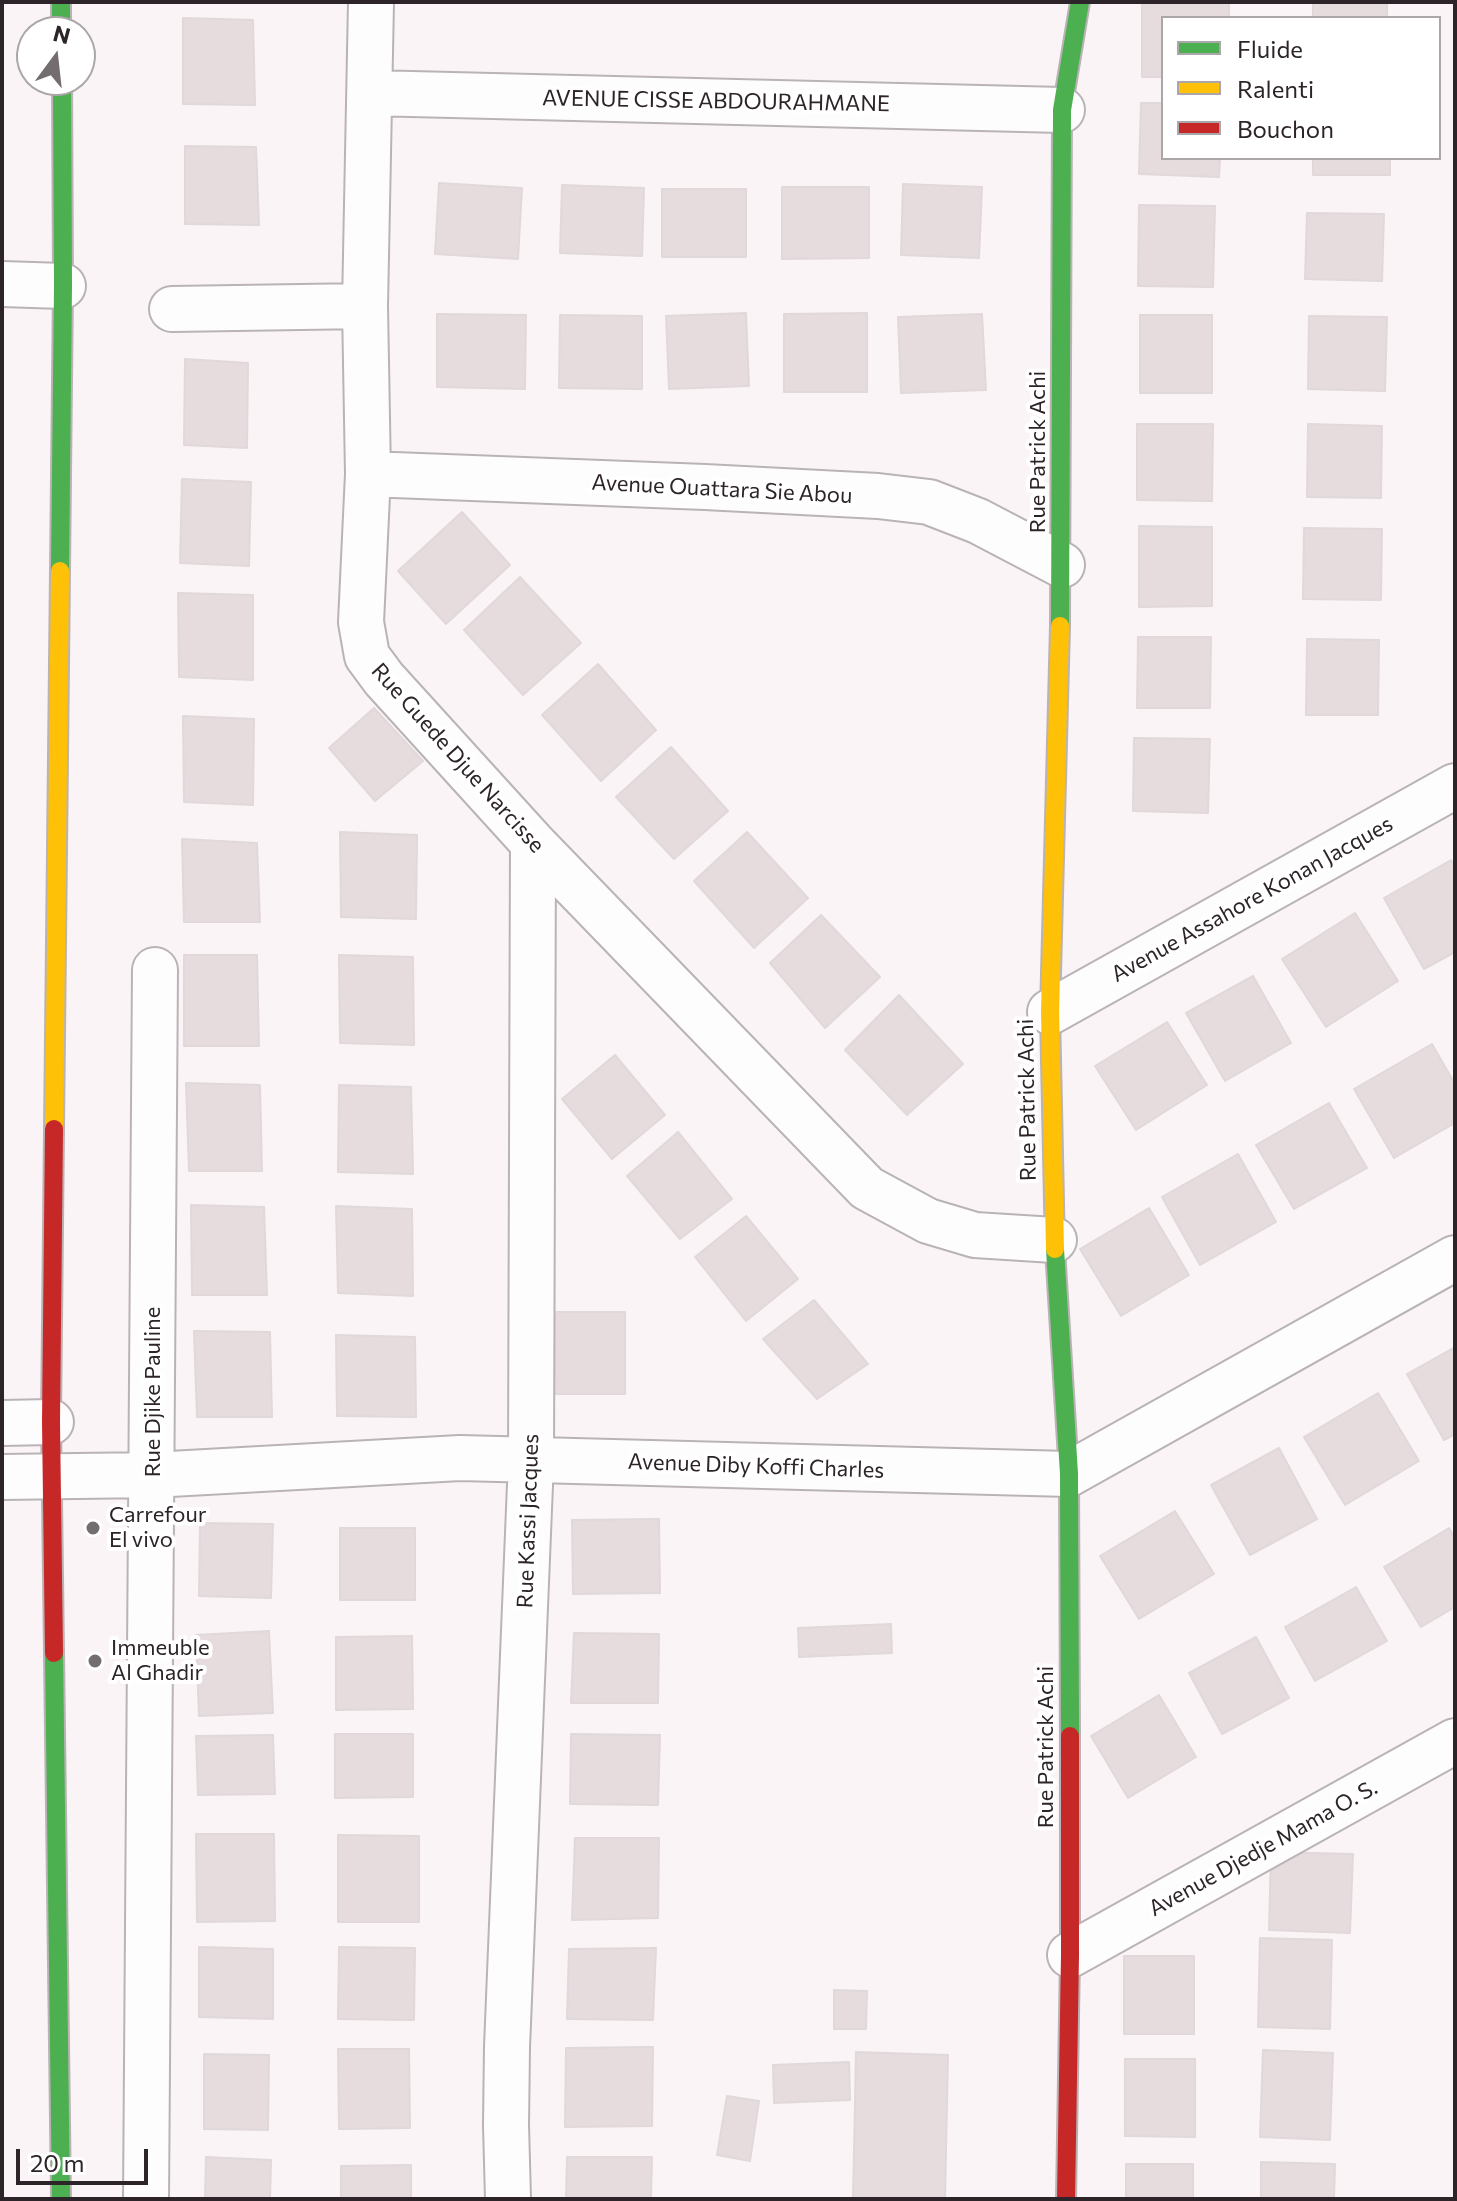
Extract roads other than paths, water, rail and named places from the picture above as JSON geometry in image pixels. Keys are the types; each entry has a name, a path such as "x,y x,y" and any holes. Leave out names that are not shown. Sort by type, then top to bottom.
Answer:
{"street":[{"name":"Rue Guede Djue Narcisse","path":"371,2 365,306 368,474 361,622 367,656 384,679 533,843 867,1188 928,1221 975,1235 1054,1240"},
{"name":"Rue Patrick Achi","path":"1066,2199 1070,1955 1069,1474 1054,1240 1050,1012 1062,565 1062,110 1080,2"},
{"name":"AVENUE CISSE ABDOURAHMANE","path":"370,93 1062,110"},
{"path":"61,2199 51,1422 63,286 62,96"},
{"path":"2,284 63,286"},
{"path":"172,309 365,306"},
{"name":"Avenue Ouattara Sie Abou","path":"368,474 705,487 878,496 929,502 978,521 1062,565"},
{"name":"Avenue Assahore Konan Jacques","path":"1050,1012 1455,786"},
{"name":"Rue Kassi Jacques","path":"508,2199 507,2047 531,1460 533,843"},
{"name":"Rue Djike Pauline","path":"146,2199 155,970"},
{"path":"1069,1474 1455,1258"},
{"path":"2,1423 51,1422"},
{"name":"Avenue Diby Koffi Charles","path":"2,1477 152,1475 460,1458 1069,1474"},
{"name":"Avenue Djedje Mama O. S.","path":"1070,1955 1455,1741"}],"place":[{"name":"Carrefour El vivo","path":"93,1528"},
{"name":"Immeuble Al Ghadir","path":"95,1661"}]}
